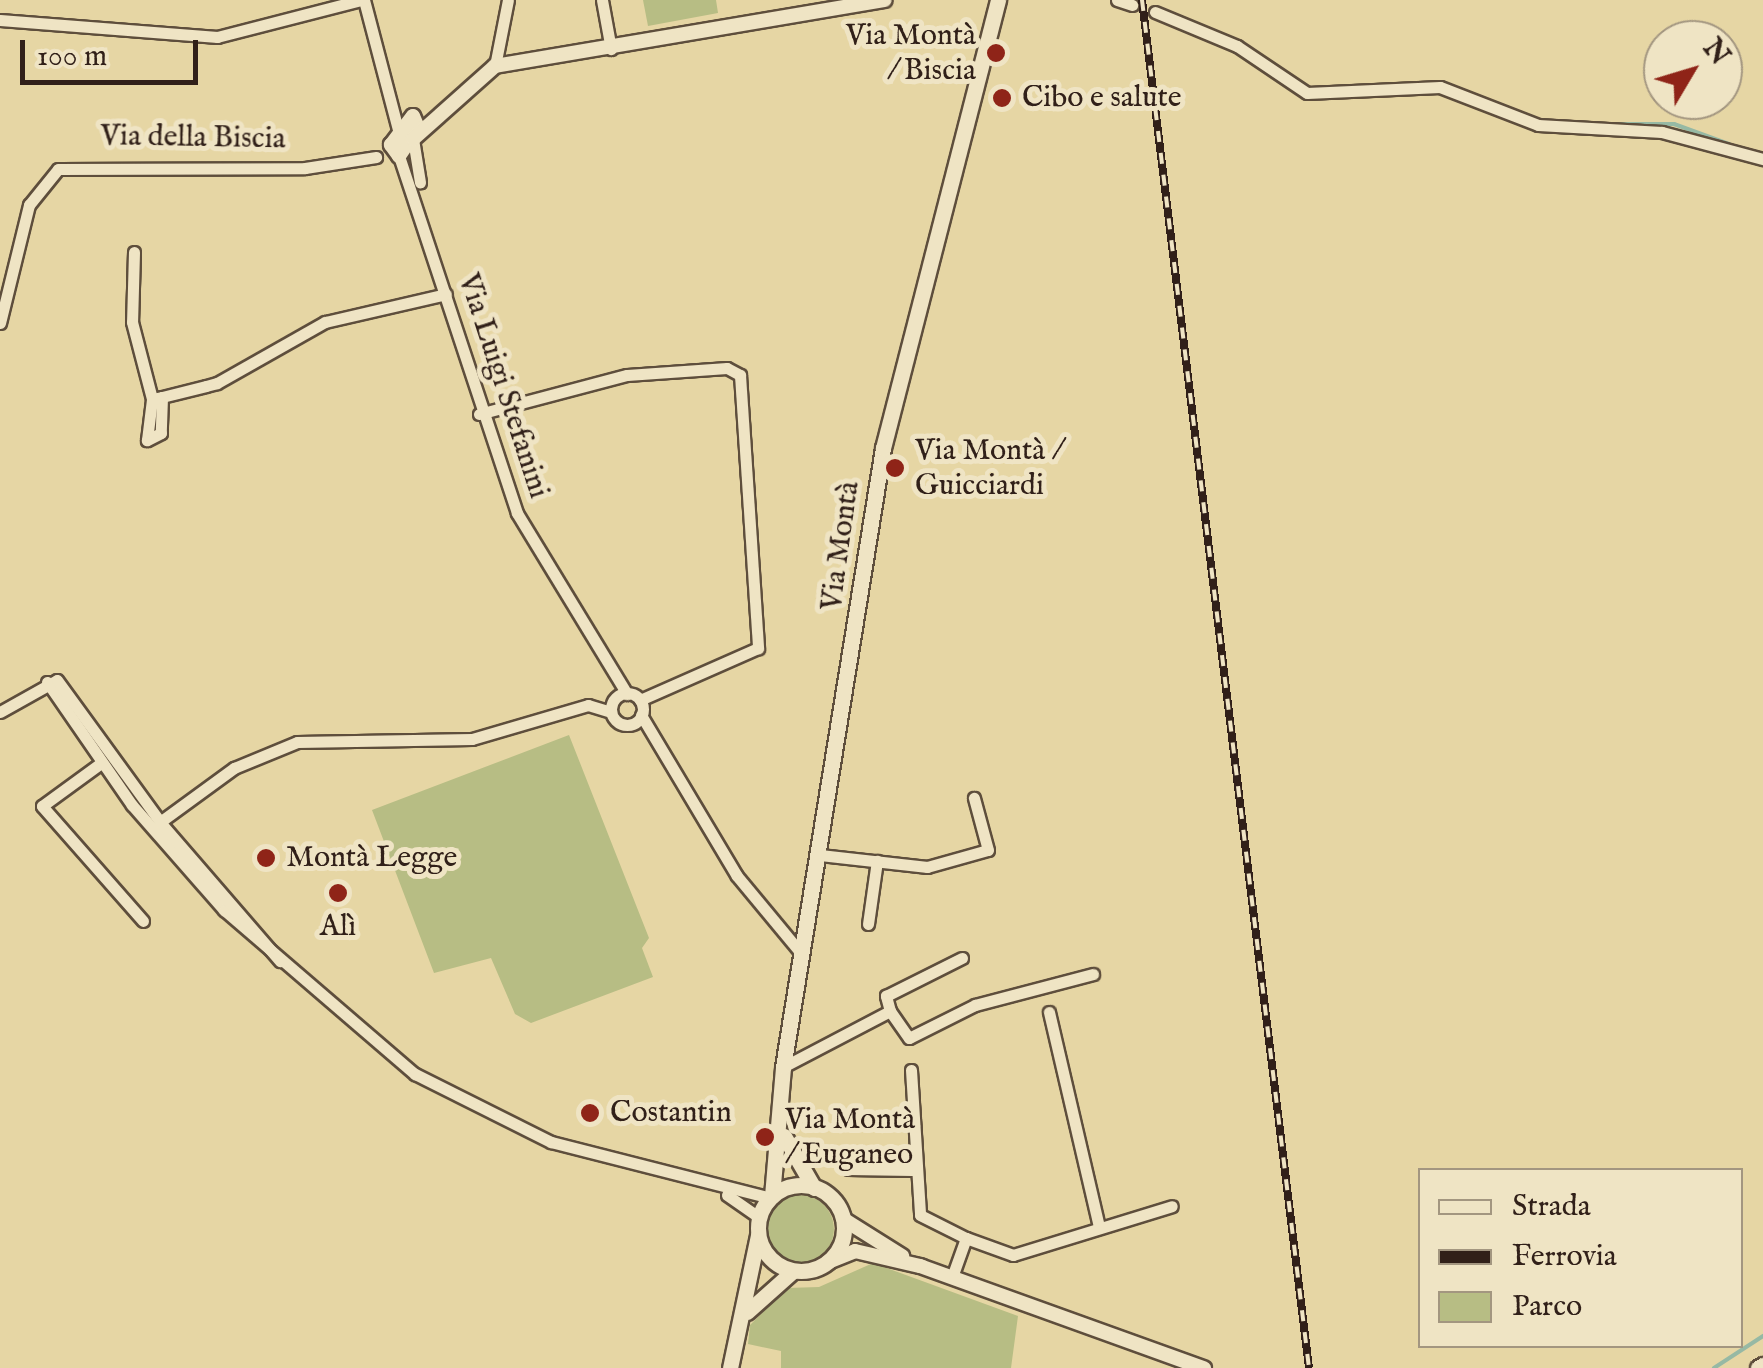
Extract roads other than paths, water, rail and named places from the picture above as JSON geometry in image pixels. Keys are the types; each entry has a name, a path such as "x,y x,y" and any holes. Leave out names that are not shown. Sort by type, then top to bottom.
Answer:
{"main road":[{"name":"Via Montà","path":"730,1368 758,1225 771,1197 783,1067 883,448 998,0"},
{"name":"Via Montà","path":"778,1109 794,1164 843,1219"},
{"path":"771,1197 814,1188"},
{"path":"828,1262 843,1219"},
{"path":"758,1225 773,1262 793,1271"},
{"name":"Via Montà","path":"738,1328 763,1289 793,1271 828,1262"}],"street":[{"path":"0,20 217,36 363,0 396,99 398,130"},
{"path":"508,0 495,66 884,0"},
{"path":"602,0 612,48"},
{"path":"1117,0 1132,5"},
{"path":"1155,12 1237,46 1307,93 1440,87 1538,125 1662,132 1763,159"},
{"name":"Via della Biscia","path":"0,323 29,205 58,169 305,168 376,157 395,152 412,139 495,66"},
{"path":"396,99 415,116 445,111"},
{"name":"Via della Biscia","path":"412,139 415,116"},
{"name":"Via della Biscia","path":"395,152 398,130 415,116"},
{"name":"Via Luigi Stefanini","path":"412,139 424,210 479,414 528,539 609,675 627,694 640,700"},
{"name":"Via Luigi Stefanini","path":"395,152 424,210"},
{"path":"134,252 132,322 157,398 218,383 325,322 446,294"},
{"path":"479,414 627,376 727,368 740,375 758,648 640,700 639,723"},
{"name":"Via Luigi Stefanini","path":"609,675 612,707"},
{"path":"0,712 50,680"},
{"path":"50,680 160,822 280,960"},
{"path":"50,680 100,763 180,863 280,960 393,1057 467,1103 550,1142 714,1188 771,1197"},
{"path":"612,707 627,694"},
{"path":"160,822 234,768 317,737 472,739 588,705 612,707 639,723 758,907 801,953"},
{"path":"94,735 100,763"},
{"path":"100,763 120,770"},
{"path":"100,763 42,806 144,921"},
{"path":"820,856 926,867 988,850 974,798"},
{"path":"135,808 160,822 180,863"},
{"path":"868,924 877,860"},
{"path":"962,958 886,996 890,1011 909,1038 976,1005 1093,974"},
{"path":"783,1067 890,1011"},
{"path":"1049,1012 1100,1227"},
{"path":"911,1070 912,1170 920,1215 966,1238 1014,1255 1172,1206"},
{"path":"848,1169 912,1170"},
{"path":"714,1188 758,1225"},
{"path":"843,1219 920,1266"},
{"path":"952,1276 966,1238"},
{"path":"828,1262 854,1251 920,1266 1204,1368"}],"waterway":[{"path":"1613,124 1674,124 1729,144"},
{"path":"1714,1368 1763,1336"}],"railway":[{"path":"1142,0 1309,1368"}],"place":[{"name":"Via Montà / Biscia","path":"996,53"},
{"name":"Cibo e salute","path":"1002,98"},
{"name":"Via Montà / Guicciardi","path":"895,468"},
{"name":"Montà Legge","path":"266,858"},
{"name":"Alì","path":"338,893"},
{"name":"Costantin","path":"590,1113"},
{"name":"Via Montà / Euganeo","path":"765,1137"}]}
